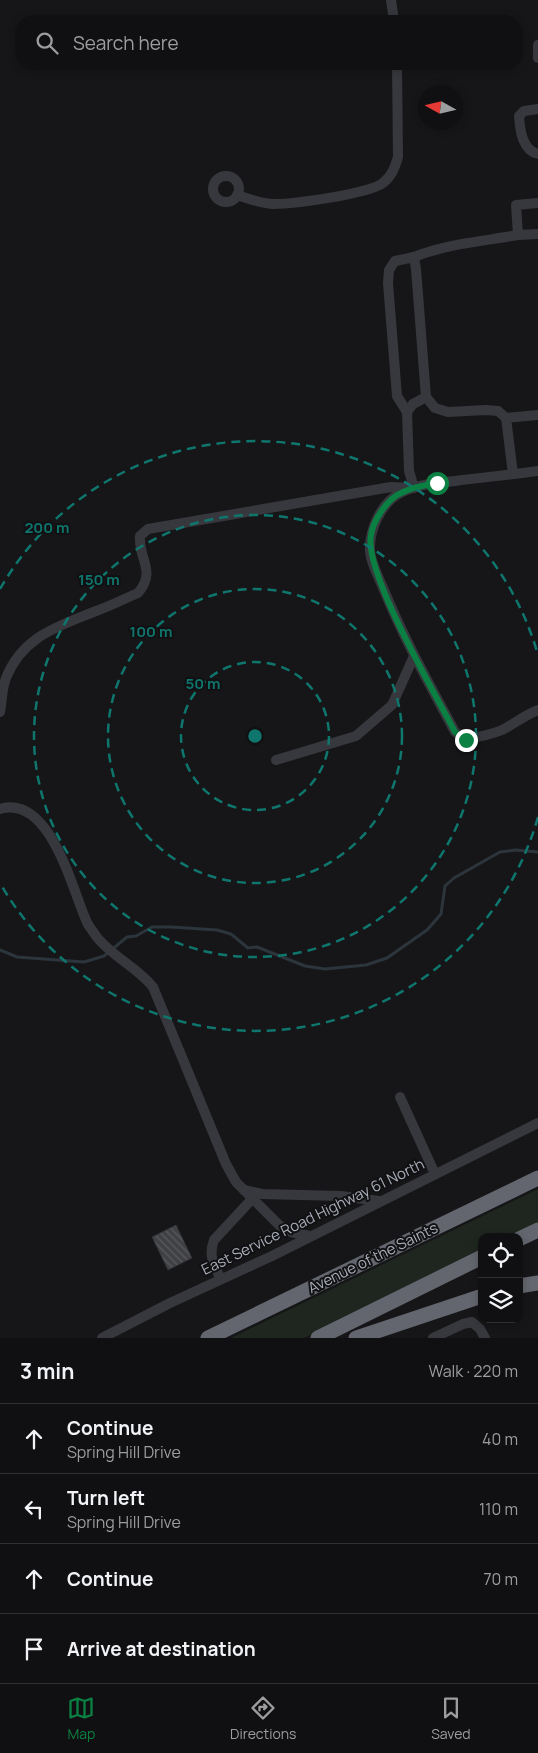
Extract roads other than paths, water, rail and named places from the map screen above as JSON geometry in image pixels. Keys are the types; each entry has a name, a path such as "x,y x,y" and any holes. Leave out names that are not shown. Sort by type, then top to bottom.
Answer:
{"highway":[{"name":"Avenue of the Saints","path":"208,1338 538,1178"},
{"path":"523,1237 538,1230"},
{"path":"318,1338 478,1259"},
{"path":"356,1338 478,1297"}],"street":[{"path":"391,0 393,15"},
{"path":"538,46 538,58"},
{"path":"237,195 255,201 274,204 343,196 382,184 395,168 398,157 397,70"},
{"path":"538,109 524,111 519,116 524,141 529,149 538,154"},
{"path":"518,235 516,205 538,203"},
{"path":"414,488 409,471 407,412 397,396 388,283 389,270 396,261 414,258 423,253 518,235 538,234"},
{"path":"414,258 426,397 435,408 448,412 498,411 506,418 512,474"},
{"path":"407,412 413,404 426,397"},
{"path":"506,418 538,415"},
{"path":"0,712 5,680 11,666 37,637 57,626 138,593 144,585 147,569 139,546 140,536 148,529 391,488 414,488 538,471"},
{"path":"414,488 398,494 383,509 376,520 370,536 370,552 414,656 455,732 466,740 488,735 504,729 538,710"},
{"path":"276,760 356,736 392,704 414,656"},
{"path":"0,809 17,809 34,817 52,836 71,879 86,922 98,938 146,978 153,987 226,1164 236,1182 279,1225 291,1232 310,1236"},
{"path":"400,1097 435,1174"},
{"name":"East Service Road Highway 61 North","path":"102,1338 538,1123"},
{"path":"244,1190 262,1194 341,1196 380,1201"},
{"path":"221,1280 211,1258 211,1248 214,1240 252,1199"},
{"path":"433,1338 463,1324 472,1322 480,1329 484,1338"}],"waterway":[{"path":"0,950 17,957 84,962 104,956 127,937 136,936 152,927 171,927 217,930 231,934 248,948 257,947 305,966 325,969 366,965 387,958 427,930 441,914 445,886 454,878 500,852 515,850 538,852"}]}
